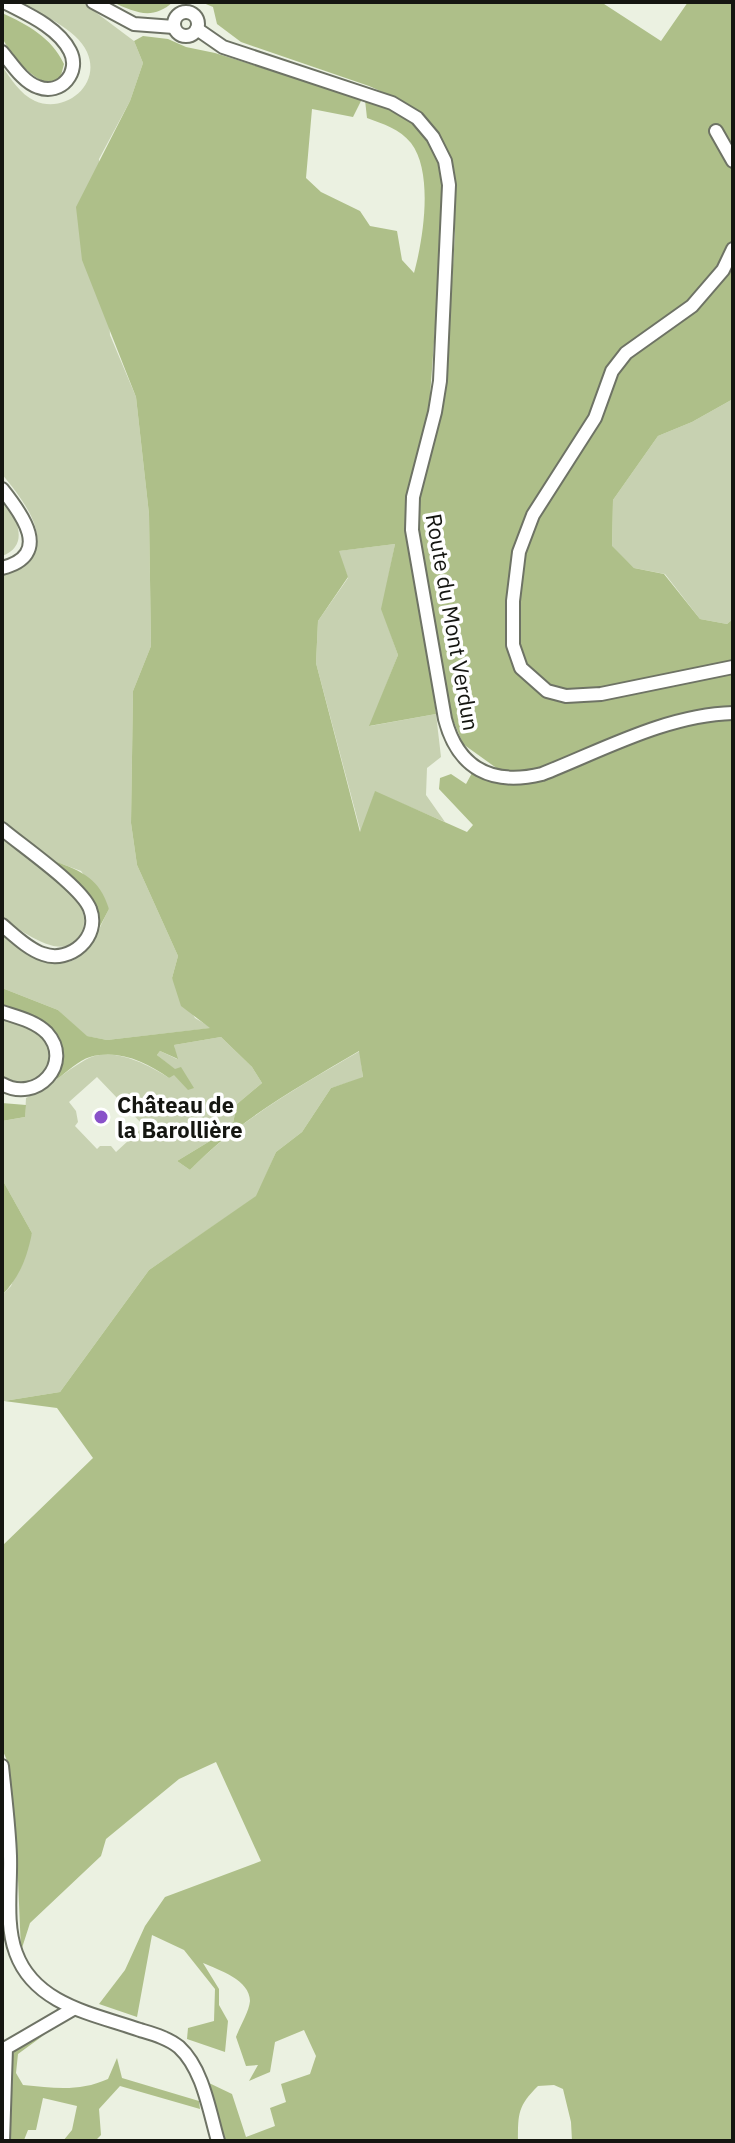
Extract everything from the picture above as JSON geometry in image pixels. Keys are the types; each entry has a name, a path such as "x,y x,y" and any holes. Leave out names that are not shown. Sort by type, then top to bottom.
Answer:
{"street":[{"path":"2,52 28,82 39,88 63,85 71,76 73,61 70,49 57,34 4,2"},
{"path":"93,2 134,24 174,27 186,36 197,29 196,17 185,7 174,27"},
{"name":"Route du Mont Verdun","path":"197,29 223,47 392,103 417,118 433,137 445,161 449,185 440,381 413,497 412,530 445,719 462,757 479,770 502,778 523,779 667,724 705,714 733,713"},
{"path":"716,131 733,161"},
{"path":"733,249 723,270 692,306 626,353 612,371 595,418 533,515 519,552 513,601 513,645 521,668 547,691 566,696 601,694 733,667"},
{"path":"2,489 24,516 30,530 26,553 15,564 2,568"},
{"path":"2,829 80,894 91,909 92,928 86,941 76,951 60,957 43,954 2,925"},
{"path":"2,1012 28,1021 47,1033 56,1057 47,1079 35,1088 16,1090 2,1084"},
{"path":"2,1766 15,1952 23,1968 35,1983 73,2009 144,2031 177,2045 196,2071 218,2141"},
{"path":"3,2141 4,2048 73,2009"}],"green space":[{"path":"18,2 82,2 134,41 143,63 130,101 99,159 110,335 136,397 149,514 151,646 133,691 131,823 137,865 178,956 172,978 195,1018 212,1028 107,1040 86,1036 58,1010 2,988 2,934 23,949 47,960 59,963 70,961 81,956 91,944 109,909 81,871 54,861 2,821 2,575 21,567 33,556 37,543 31,515 2,474 2,66 25,94 46,104 69,100 78,94 89,75 90,64 87,52 75,36 57,22"},
{"path":"112,2 173,2 158,11 143,13"},
{"path":"201,2 601,2 661,41 688,2 733,2 733,399 692,422 658,436 613,500 612,546 634,568 664,574 700,619 727,624 733,619 733,711 665,720 541,768 502,772 463,744 451,715 419,530 420,495 442,413 446,380 455,233 455,185 438,134 419,111 396,98 241,42 217,24 213,7"},
{"path":"2,13 46,39 64,64 60,79 50,84 43,82 16,59 2,36"},
{"path":"143,36 168,39 362,99 353,117 312,109 306,178 321,192 360,211 370,226 397,231 402,260 414,273 421,243 424,207 418,156 402,134 367,118 365,100 391,110 413,124 428,142 439,165 442,233 429,410 408,495 436,714 369,726 398,655 381,609 395,544 339,551 348,577 318,621 316,663 360,832 375,791 467,832 473,825 439,789 440,778 451,774 466,784 472,773 508,783 534,781 668,727 733,716 733,2141 572,2141 563,2089 554,2085 538,2086 526,2099 519,2117 518,2141 224,2141 209,2083 232,2094 246,2137 275,2126 270,2108 286,2102 281,2084 310,2074 316,2056 304,2030 275,2042 270,2072 249,2081 258,2065 246,2066 236,2037 250,2001 245,1987 203,1963 219,1989 219,2005 228,2021 225,2052 187,2039 188,2028 214,2021 215,1989 184,1950 152,1935 137,2017 99,2004 125,1970 145,1926 165,1897 261,1861 216,1762 179,1779 106,1839 101,1856 30,1923 21,1951 9,1765 2,1749 2,1546 93,1458 57,1408 4,1401 60,1392 149,1270 256,1196 276,1152 302,1132 331,1088 363,1077 359,1051 249,1120 190,1170 177,1161 233,1123 237,1104 262,1083 252,1067 221,1037 174,1045 178,1059 160,1051 157,1055 175,1069 181,1067 194,1088 188,1090 174,1075 169,1078 142,1062 111,1055 77,1063 57,1079 60,1048 50,1029 41,1022 2,1007 2,988 58,1010 87,1036 107,1040 210,1028 181,1006 172,978 178,956 137,865 131,823 133,691 151,646 149,514 136,397 82,260 76,207 130,101 143,63 134,41"},
{"path":"733,399 733,619 727,624 700,619 665,574 634,568 612,547 613,500 658,436 692,422"},
{"path":"2,497 16,521 19,537 11,551 2,556"},
{"path":"395,544 382,609 398,655 370,726 436,714 441,757 427,768 426,795 445,822 375,792 361,833 316,663 318,621 348,578 338,551"},
{"path":"2,837 53,876 78,902 84,924 75,942 66,946 44,943 2,918"},
{"path":"54,861 73,868 101,890 109,909 99,928 96,908"},
{"path":"2,1017 38,1033 50,1049 44,1070 33,1083 10,1083 2,1077"},
{"path":"221,1037 252,1067 262,1083 237,1104 233,1123 177,1161 190,1170 250,1120 360,1051 363,1078 331,1088 302,1132 276,1152 257,1196 149,1270 60,1392 4,1401 2,1295 11,1286 32,1233 2,1179 2,1121 25,1117 26,1098 95,1056 128,1058 169,1078 175,1070 157,1055 160,1051 177,1059 174,1045","holes":["97,1077 143,1125 146,1123 150,1128 145,1133 141,1129 116,1152 111,1146 97,1149 75,1126 78,1122 76,1111 69,1102"]},
{"path":"2,1103 26,1105 25,1117 2,1121"},
{"path":"2,1179 32,1233 22,1266 2,1295"},
{"path":"44,2035 18,2054 16,2073 23,2085 87,2086 108,2079 117,2058 122,2078 199,2101 200,2109 120,2086 99,2109 101,2135 95,2141 63,2141 72,2130 77,2106 43,2098 36,2130 28,2130 24,2140 9,2141 9,2072 14,2051"}],"place":[{"name":"Château de la Barollière","path":"101,1117"}]}
